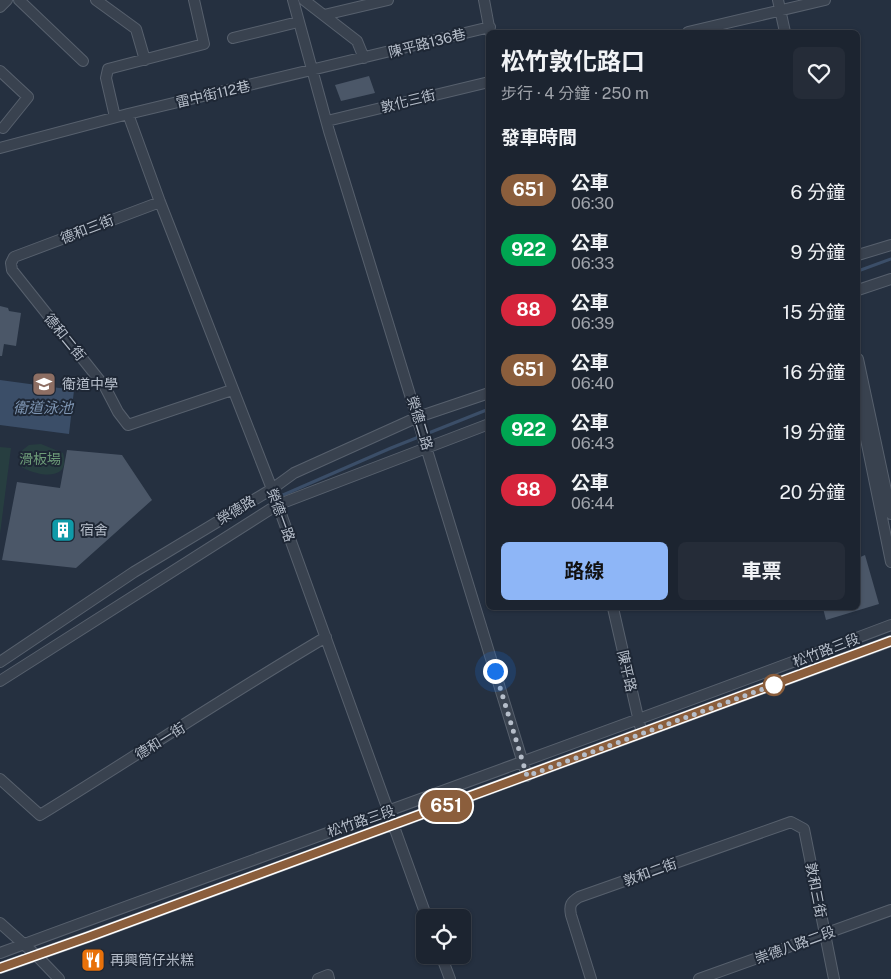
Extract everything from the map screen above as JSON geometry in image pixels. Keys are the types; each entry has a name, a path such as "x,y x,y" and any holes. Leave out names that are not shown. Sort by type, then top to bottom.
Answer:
{"street":[{"path":"0,7 7,0"},
{"path":"19,0 84,61"},
{"path":"96,0 136,29 145,60"},
{"path":"115,117 106,78 108,69 204,44 194,0"},
{"path":"293,0 311,71"},
{"path":"304,0 357,41 364,58"},
{"path":"324,15 388,0"},
{"path":"484,0 490,30"},
{"path":"695,30 782,4 825,0"},
{"path":"782,4 785,30"},
{"path":"782,4 791,30"},
{"path":"233,38 298,22"},
{"name":"陳平路136巷","path":"364,58 486,31"},
{"name":"雷中街112巷","path":"0,148 115,117 364,58"},
{"path":"0,71 28,97 3,128"},
{"name":"榮德二路","path":"311,71 527,776"},
{"name":"敦化三街","path":"326,121 486,83"},
{"name":"榮德一路","path":"128,114 232,390 272,489 424,909"},
{"name":"德和三街","path":"14,258 160,202"},
{"path":"860,254 891,245"},
{"name":"德和二街","path":"14,258 11,263 12,270 105,387 118,412 128,425 232,390"},
{"path":"860,289 891,279"},
{"path":"860,379 867,451 891,514"},
{"name":"榮德路","path":"0,662 134,572 272,489 294,473 418,417 486,394"},
{"path":"860,411 891,562"},
{"name":"榮德路","path":"0,681 277,505 486,425"},
{"name":"陳平路","path":"612,610 642,734"},
{"name":"松竹路三段","path":"0,953 638,720 891,625"},
{"name":"德和一街","path":"0,779 40,815 185,725 243,686 326,637"},
{"name":"松竹路三段","path":"0,968 38,956 891,641"},
{"name":"敦和二街","path":"591,979 571,915 570,907 572,901 784,823 791,822 804,829"},
{"name":"敦和三街","path":"804,829 834,979"},
{"name":"崇德八路二段","path":"699,979 891,910"},
{"path":"0,924 38,956 58,979"},
{"path":"444,964 450,979"},
{"path":"318,979 328,976 329,979"}],"green space":[{"name":"滑板場","path":"41,444 63,453 64,463 62,469 57,473 43,474 20,466 20,452 29,445"},
{"path":"0,447 11,448 0,534"}],"water":[{"name":"衛道泳池","path":"0,380 74,390 69,434 0,425"}],"building":[{"path":"369,76 375,93 341,101 335,85"},
{"path":"0,306 8,308 9,311 21,313 16,346 4,344 2,356 0,356"},
{"name":"宿舍","path":"67,450 122,455 152,500 76,568 2,560 17,482 60,488"},
{"path":"865,555 879,604 860,610 860,557"},
{"path":"824,610 859,610 826,620"}],"waterway":[{"path":"860,270 891,259"},
{"path":"283,495 391,448 486,410"}],"bus line":[{"name":"651","path":"0,968 38,956 425,814 891,641"}],"place":[{"name":"衛道中學","path":"44,384"},
{"name":"宿舍","path":"63,530"},
{"name":"再興筒仔米糕","path":"93,960"}],"route":[{"path":"495,671 527,776 774,685"}]}
